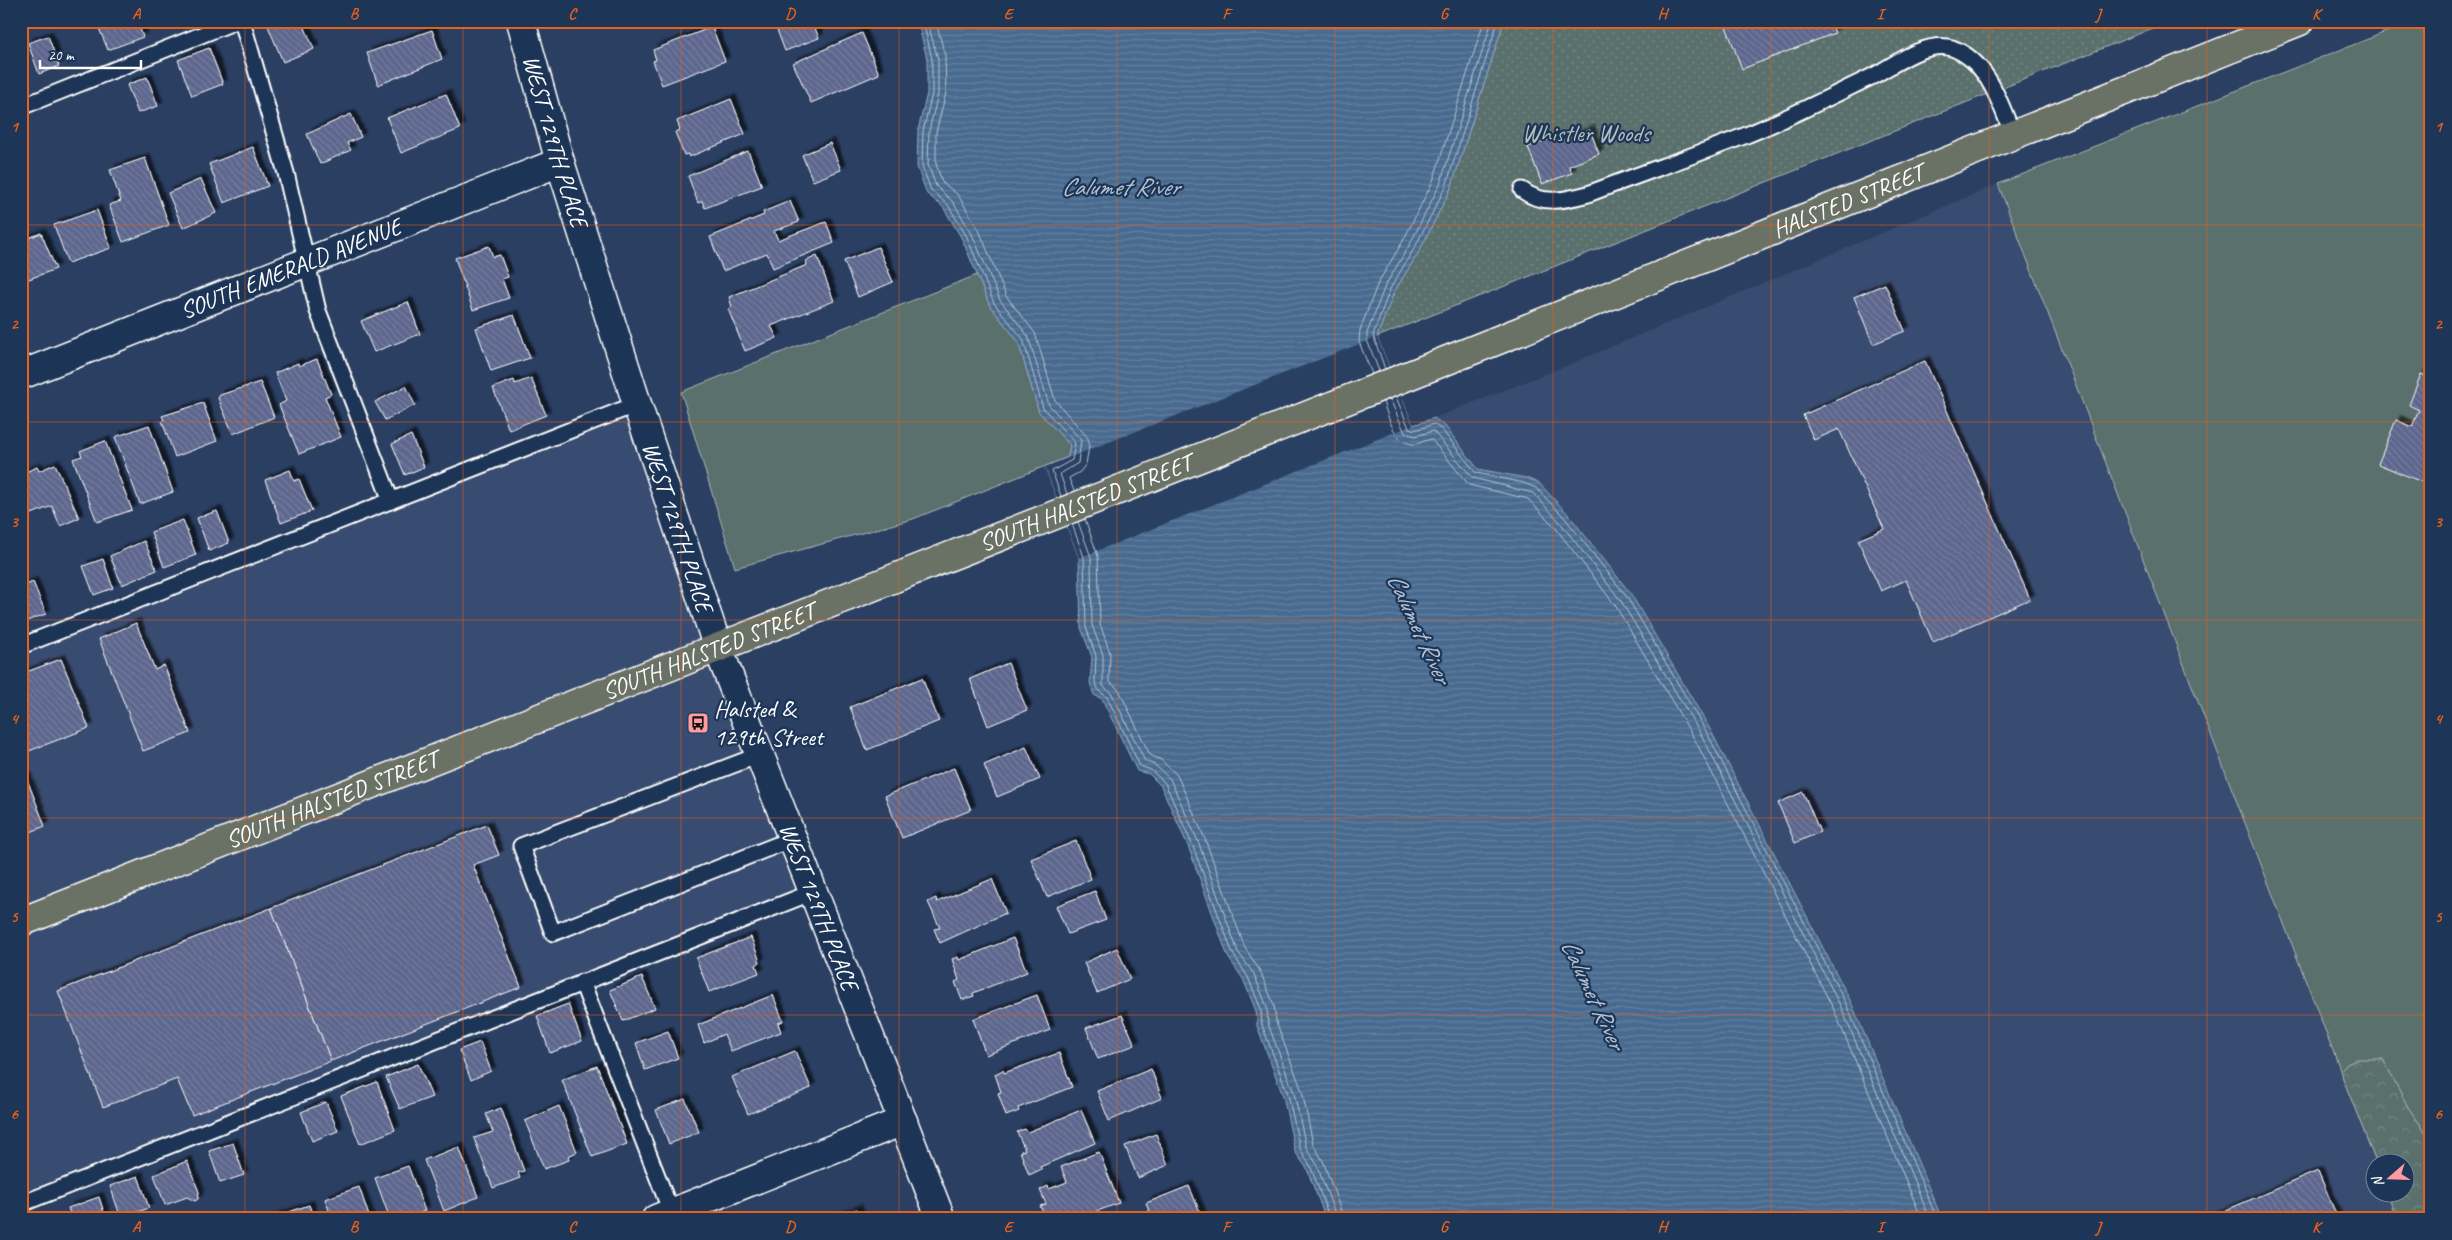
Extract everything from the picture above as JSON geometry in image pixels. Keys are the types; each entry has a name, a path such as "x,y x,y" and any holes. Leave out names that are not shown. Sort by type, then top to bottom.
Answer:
{"main road":[{"name":"HALSTED STREET","path":"1395,382 2300,21"},
{"name":"SOUTH HALSTED STREET","path":"21,922 1395,382"}],"street":[{"name":"WEST 129TH PLACE","path":"521,21 560,162 637,404 718,648 942,1219"},
{"name":"SOUTH EMERALD AVENUE","path":"21,374 560,162"},
{"path":"667,1217 903,1121"}],"lane":[{"path":"21,107 236,21"},
{"path":"242,21 286,173 318,312 392,501"},
{"path":"1522,190 1532,198 1546,200 1563,201 1588,194 1746,135 1825,100 1913,55 1939,46 1952,48 1984,72 1994,88 2013,135"},
{"path":"21,646 637,404"},
{"path":"759,755 521,846 553,933 792,838"},
{"path":"21,1204 813,892"},
{"path":"582,982 667,1217"}],"shaded area":[{"path":"1998,184 2372,1152 2364,1152 2364,1202 2390,1202 2397,1219 1942,1219 1851,1002 1711,731 1631,594 1568,514 1539,483 1526,478 1478,469 1445,426 1434,418 1563,367"},
{"path":"635,410 804,886 21,1197 21,651"}],"green space":[{"name":"Whistler Woods","path":"1504,21 2171,21 1377,337 1394,292 1420,250 1451,188"},
{"path":"2414,21 2431,21 2431,1219 2397,1219 2390,1202 2414,1202 2414,1152 2372,1152 1998,184"},
{"path":"977,275 990,306 1018,341 1039,412 1070,445 1068,457 913,519 735,568 681,392"},
{"path":"2356,1059 2383,1059 2408,1107 2431,1140 2431,1219 2397,1219 2390,1202 2414,1202 2414,1152 2372,1152 2340,1071 2347,1063"}],"water":[{"name":"Calumet River","path":"913,21 1504,21 1451,188 1420,250 1394,292 1377,337 1413,425 1434,418 1445,426 1478,469 1526,478 1539,483 1568,514 1631,594 1711,731 1851,1002 1942,1219 1326,1219 1306,1167 1295,1152 1283,1096 1257,1026 1256,1011 1243,979 1228,957 1188,846 1161,786 1149,774 1137,771 1102,699 1094,695 1090,683 1092,657 1081,628 1079,558 1045,467 1068,457 1070,445 1039,412 1018,341 990,306 962,239 943,207 927,194 917,167 918,130 927,93 927,59 920,31"}],"pier":[{"path":"1377,337 1413,425 1079,558 1045,467"}],"building":[{"path":"96,21 137,21 143,37 108,50"},
{"path":"157,21 180,21 160,30"},
{"path":"279,21 302,21 314,49 283,62 268,26"},
{"path":"812,21 819,38 785,51 774,22"},
{"path":"1724,21 1830,21 1835,33 1742,69"},
{"path":"712,27 725,61 662,85 653,61 656,60 653,50"},
{"path":"432,30 442,59 378,85 367,53"},
{"path":"862,33 879,74 811,103 793,63"},
{"path":"48,36 59,66 39,74 28,43"},
{"path":"209,48 223,84 192,96 178,60"},
{"path":"147,77 158,106 138,113 127,85"},
{"path":"446,94 460,129 401,153 387,118"},
{"path":"731,99 745,134 689,157 688,154 684,155 675,132 680,130 677,121"},
{"path":"351,114 361,137 347,143 351,150 320,164 307,134"},
{"path":"1590,130 1599,154 1569,166 1572,173 1542,184 1528,147 1556,137 1558,142"},
{"path":"830,143 841,170 813,181 802,155"},
{"path":"253,147 268,186 224,203 209,164"},
{"path":"748,151 762,186 705,208 702,201 698,203 688,176"},
{"path":"145,158 169,225 123,242 109,205 121,201 110,170"},
{"path":"201,179 216,213 183,228 168,193"},
{"path":"790,201 799,222 774,231 778,240 826,222 834,243 773,268 767,253 723,271 710,237 764,215 763,212"},
{"path":"97,210 111,248 68,263 54,225"},
{"path":"41,233 56,269 21,282 21,241"},
{"path":"489,246 493,257 500,255 508,277 502,279 509,298 473,310 455,258"},
{"path":"878,247 893,282 858,297 844,261"},
{"path":"817,256 834,301 771,326 777,338 745,351 728,309 732,307 729,297 807,265 806,261"},
{"path":"1885,284 1905,331 1873,344 1854,297"},
{"path":"408,302 420,334 374,352 361,321"},
{"path":"514,315 530,358 491,371 476,328"},
{"path":"317,359 331,394 325,397 341,437 299,454 279,405 286,401 275,373 298,363 299,366"},
{"path":"1925,361 2030,599 1933,642 1906,580 1881,591 1858,540 1884,529 1839,429 1814,440 1803,415"},
{"path":"2421,374 2431,378 2431,473 2427,484 2378,464 2396,420 2412,427 2419,410 2409,405"},
{"path":"531,378 546,415 509,430 493,388 514,380 515,384"},
{"path":"260,382 274,417 233,434 218,398 220,395"},
{"path":"406,386 415,405 385,420 375,402"},
{"path":"203,403 217,441 175,457 162,421 164,420 162,416"},
{"path":"149,425 173,492 140,504 115,437"},
{"path":"411,435 424,467 405,475 392,444"},
{"path":"105,441 132,510 97,522 73,459 82,456 80,451"},
{"path":"55,464 79,518 60,526 52,506 29,515 21,497 21,474 37,467 39,471"},
{"path":"290,470 294,481 299,479 312,511 281,523 265,480"},
{"path":"217,511 229,543 209,551 197,518"},
{"path":"183,520 196,555 164,567 151,532"},
{"path":"144,541 157,570 122,585 110,556"},
{"path":"103,559 113,588 94,595 83,566"},
{"path":"33,582 46,614 21,623 21,587"},
{"path":"136,623 155,670 164,665 190,733 143,751 99,639"},
{"path":"61,659 89,728 21,754 21,674"},
{"path":"1008,663 1027,710 988,726 970,679"},
{"path":"922,678 939,721 867,750 850,707"},
{"path":"1026,747 1040,779 997,797 984,765"},
{"path":"21,764 45,826 21,836"},
{"path":"954,768 971,810 902,838 885,796"},
{"path":"1803,792 1820,832 1795,843 1778,803"},
{"path":"487,825 499,855 473,865 521,987 331,1061 271,908"},
{"path":"1076,841 1091,879 1047,897 1031,859"},
{"path":"992,879 1006,913 940,943 934,929 940,928 928,902 936,898 937,902"},
{"path":"1095,891 1106,920 1068,934 1056,906"},
{"path":"271,908 331,1061 192,1115 177,1079 103,1107 58,991"},
{"path":"751,937 760,962 756,965 759,973 709,992 696,958"},
{"path":"1013,938 1027,972 973,993 974,996 962,1000 955,982 959,980 952,959 958,957 959,960"},
{"path":"1117,948 1130,979 1097,993 1084,963"},
{"path":"642,977 655,1008 623,1021 610,990"},
{"path":"773,995 783,1021 778,1023 781,1032 731,1051 724,1034 704,1043 698,1025"},
{"path":"1037,995 1050,1030 986,1055 973,1019"},
{"path":"568,1004 582,1041 550,1053 537,1016"},
{"path":"1122,1015 1135,1045 1098,1059 1086,1028"},
{"path":"668,1031 678,1058 645,1070 636,1043"},
{"path":"480,1042 491,1071 471,1080 459,1050"},
{"path":"795,1051 811,1088 748,1114 732,1077"},
{"path":"1059,1053 1072,1087 1018,1108 1019,1111 1006,1116 998,1093 1001,1092 995,1074 1003,1070 1004,1073"},
{"path":"418,1064 432,1097 400,1109 386,1077"},
{"path":"597,1066 627,1144 592,1157 562,1080"},
{"path":"1151,1069 1162,1098 1109,1121 1097,1091"},
{"path":"377,1082 395,1130 360,1144 341,1096"},
{"path":"685,1099 699,1132 669,1144 656,1110"},
{"path":"326,1102 338,1131 312,1141 301,1112"},
{"path":"559,1106 577,1152 568,1156 569,1160 544,1169 525,1121"},
{"path":"501,1108 524,1171 518,1173 520,1178 493,1188 474,1138 493,1132 486,1114"},
{"path":"1081,1110 1095,1143 1040,1167 1042,1169 1029,1175 1020,1151 1025,1150 1017,1132 1025,1129 1028,1132"},
{"path":"1156,1134 1168,1165 1138,1178 1125,1146"},
{"path":"233,1143 244,1175 220,1183 209,1151"},
{"path":"459,1147 478,1197 444,1211 424,1160"},
{"path":"1099,1152 1119,1203 1076,1219 1046,1219 1040,1206 1046,1204 1040,1190 1048,1186 1049,1189 1067,1182 1061,1167"},
{"path":"187,1161 199,1192 198,1199 195,1201 187,1197 165,1205 154,1175"},
{"path":"408,1166 425,1211 417,1214 418,1219 390,1219 375,1178"},
{"path":"2318,1171 2338,1219 2205,1219"},
{"path":"138,1176 149,1208 121,1218 110,1186"},
{"path":"1189,1186 1202,1217 1152,1219 1146,1203"},
{"path":"359,1187 370,1219 332,1219 325,1199"},
{"path":"99,1197 106,1219 72,1219 68,1208"},
{"path":"309,1205 314,1219 276,1219 275,1217"},
{"path":"857,1209 861,1219 832,1219"}],"place":[{"name":"Halsted & 129th Street","path":"698,723"}]}
